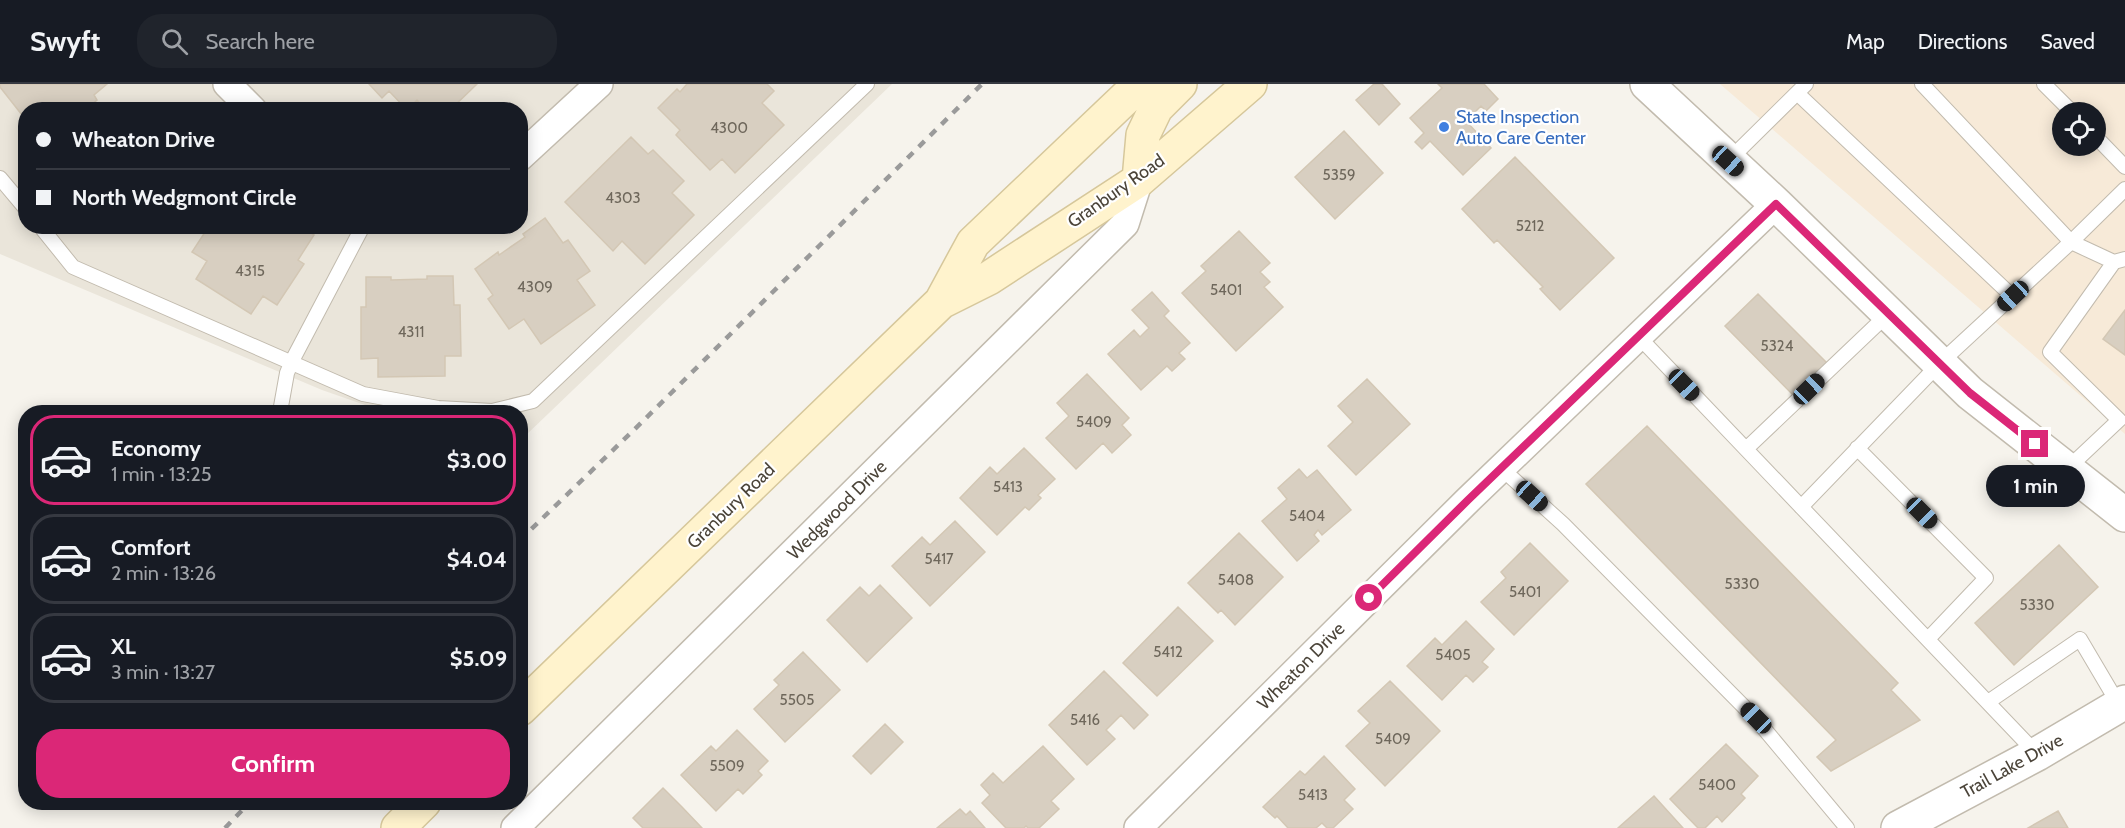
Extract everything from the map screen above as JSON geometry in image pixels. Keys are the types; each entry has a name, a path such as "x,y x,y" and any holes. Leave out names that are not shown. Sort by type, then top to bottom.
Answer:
{"main road":[{"name":"Granbury Road","path":"941,302 973,243 1140,84"},
{"path":"1139,180 1143,135 1156,108 1180,84"},
{"name":"Granbury Road","path":"528,701 941,302 989,278 1139,180 1250,84"},
{"path":"398,828 416,810"}],"street":[{"path":"227,84 245,102"},
{"path":"528,150 599,84"},
{"path":"1647,84 1776,204 1970,393 2125,515"},
{"name":"Wedgwood Drive","path":"516,828 1125,225 1139,180"},
{"name":"Wheaton Drive","path":"1138,828 1501,468 1776,204"},
{"name":"Trail Lake Drive","path":"1900,827 2037,754 2122,703"}],"lane":[{"path":"517,405 533,401 867,84"},
{"path":"1922,84 2071,242 2120,260 2050,352 2119,420 2067,469"},
{"path":"2044,84 2062,102"},
{"path":"1728,161 1802,88 2013,296"},
{"path":"2106,147 2125,167"},
{"path":"0,178 18,199"},
{"path":"1801,507 1940,363 2125,189"},
{"path":"46,234 73,267 363,394 422,405"},
{"path":"281,405 287,373 292,361 359,234"},
{"path":"1746,449 1888,313"},
{"path":"1638,336 2037,754"},
{"path":"1857,448 1986,578 1928,639"},
{"path":"1501,468 1563,524 1756,718 1847,828"},
{"path":"1988,702 2080,639 2122,703"}],"shaded area":[{"path":"0,84 892,84 528,433 528,405 365,405 322,390 0,254"},
{"path":"1720,84 2125,84 2125,434"}],"building":[{"path":"0,84 107,84 94,95 97,100 95,102 18,102 18,110"},
{"path":"369,84 477,84 458,102 419,102 417,100 399,102 389,91 382,98"},
{"path":"687,84 767,84 774,91 762,103 784,125 735,173 722,159 710,170 676,135 680,130 658,108 677,89 680,92"},
{"path":"1374,84 1382,84 1400,104 1379,125 1356,100"},
{"name":"State Inspection Auto Care Center","path":"1438,84 1484,84 1498,99 1486,111 1481,106 1466,121 1491,148 1463,175 1430,141 1422,149 1415,142 1424,133 1410,118 1442,88"},
{"path":"1344,131 1383,173 1335,219 1295,177"},
{"path":"631,137 648,154 653,150 684,181 672,193 694,215 645,264 622,241 613,251 565,202"},
{"path":"1515,157 1614,258 1560,310 1540,289 1543,287 1497,240 1494,243 1462,209"},
{"path":"545,218 563,243 568,240 590,271 577,280 595,305 541,344 524,319 509,329 488,299 493,295 475,269 498,252 499,255 525,237 523,234 528,234 528,230"},
{"path":"1239,231 1270,263 1260,272 1270,282 1264,287 1283,307 1236,351 1182,293 1206,271 1201,266"},
{"path":"204,234 314,235 298,260 304,264 277,305 263,296 251,314 196,279 207,261 192,252"},
{"path":"427,276 453,276 454,305 460,305 461,356 445,356 445,376 378,377 378,358 361,359 361,307 366,307 366,277 391,277 391,280 427,279"},
{"path":"1152,292 1169,311 1164,316 1190,343 1179,353 1185,359 1172,371 1167,366 1141,390 1108,354 1134,330 1140,337 1149,328 1132,310"},
{"path":"1758,294 1829,365 1796,398 1725,326"},
{"path":"2125,310 2125,355 2103,339"},
{"path":"1087,374 1129,418 1122,425 1131,435 1112,453 1103,443 1076,469 1046,438 1069,416 1057,403"},
{"path":"1367,379 1410,424 1356,475 1328,446 1353,422 1338,406"},
{"path":"1647,426 1898,683 1891,690 1920,720 1831,771 1817,757 1836,740 1586,484"},
{"path":"1024,448 1055,479 1038,495 1041,498 1029,510 1025,507 997,535 960,498 990,467 997,474"},
{"path":"1299,469 1307,478 1317,470 1351,510 1322,535 1318,530 1314,535 1319,541 1297,561 1262,521 1287,499 1278,488"},
{"path":"955,521 985,552 930,606 892,566 922,537 930,545"},
{"path":"1239,533 1283,577 1235,625 1221,610 1218,613 1188,583"},
{"path":"1530,543 1568,581 1514,635 1481,602 1506,578 1501,572"},
{"path":"2059,545 2098,587 2014,665 1975,623"},
{"path":"880,585 912,618 867,662 827,620 860,587 869,596"},
{"path":"1178,607 1213,641 1157,696 1123,663"},
{"path":"1466,621 1494,649 1482,662 1488,667 1473,682 1466,675 1442,700 1407,666 1435,638 1442,645"},
{"path":"803,652 840,690 785,742 754,709 779,685 774,680"},
{"path":"1104,671 1148,715 1134,729 1121,715 1106,730 1115,739 1087,765 1049,725"},
{"path":"1390,681 1440,731 1385,786 1346,746 1370,723 1358,711"},
{"path":"885,724 903,742 871,774 853,756"},
{"path":"737,730 768,761 758,771 762,775 743,794 738,789 716,811 681,775 711,746 716,751"},
{"path":"1726,744 1758,776 1741,794 1745,798 1722,822 1717,816 1705,828 1698,828 1670,799"},
{"path":"1043,746 1074,779 1051,801 1059,809 1039,828 1026,826 1006,828 982,803 990,795 981,785 993,773 1003,783"},
{"path":"1324,756 1355,789 1344,800 1353,809 1333,828 1327,828 1322,823 1316,828 1288,828 1277,816 1275,818 1263,807 1300,771 1305,775"},
{"path":"663,788 702,828 643,828 633,818"},
{"path":"1654,796 1683,828 1618,828"},
{"path":"960,809 966,815 970,811 985,828 937,828"},
{"path":"2058,811 2068,828 2028,828"}],"railway":[{"path":"528,532 982,84"},
{"path":"225,828 242,810"}],"place":[{"name":"State Inspection Auto Care Center","path":"1444,127"}],"route":[{"path":"1369,598 1776,204 1970,393 2035,444"}]}
